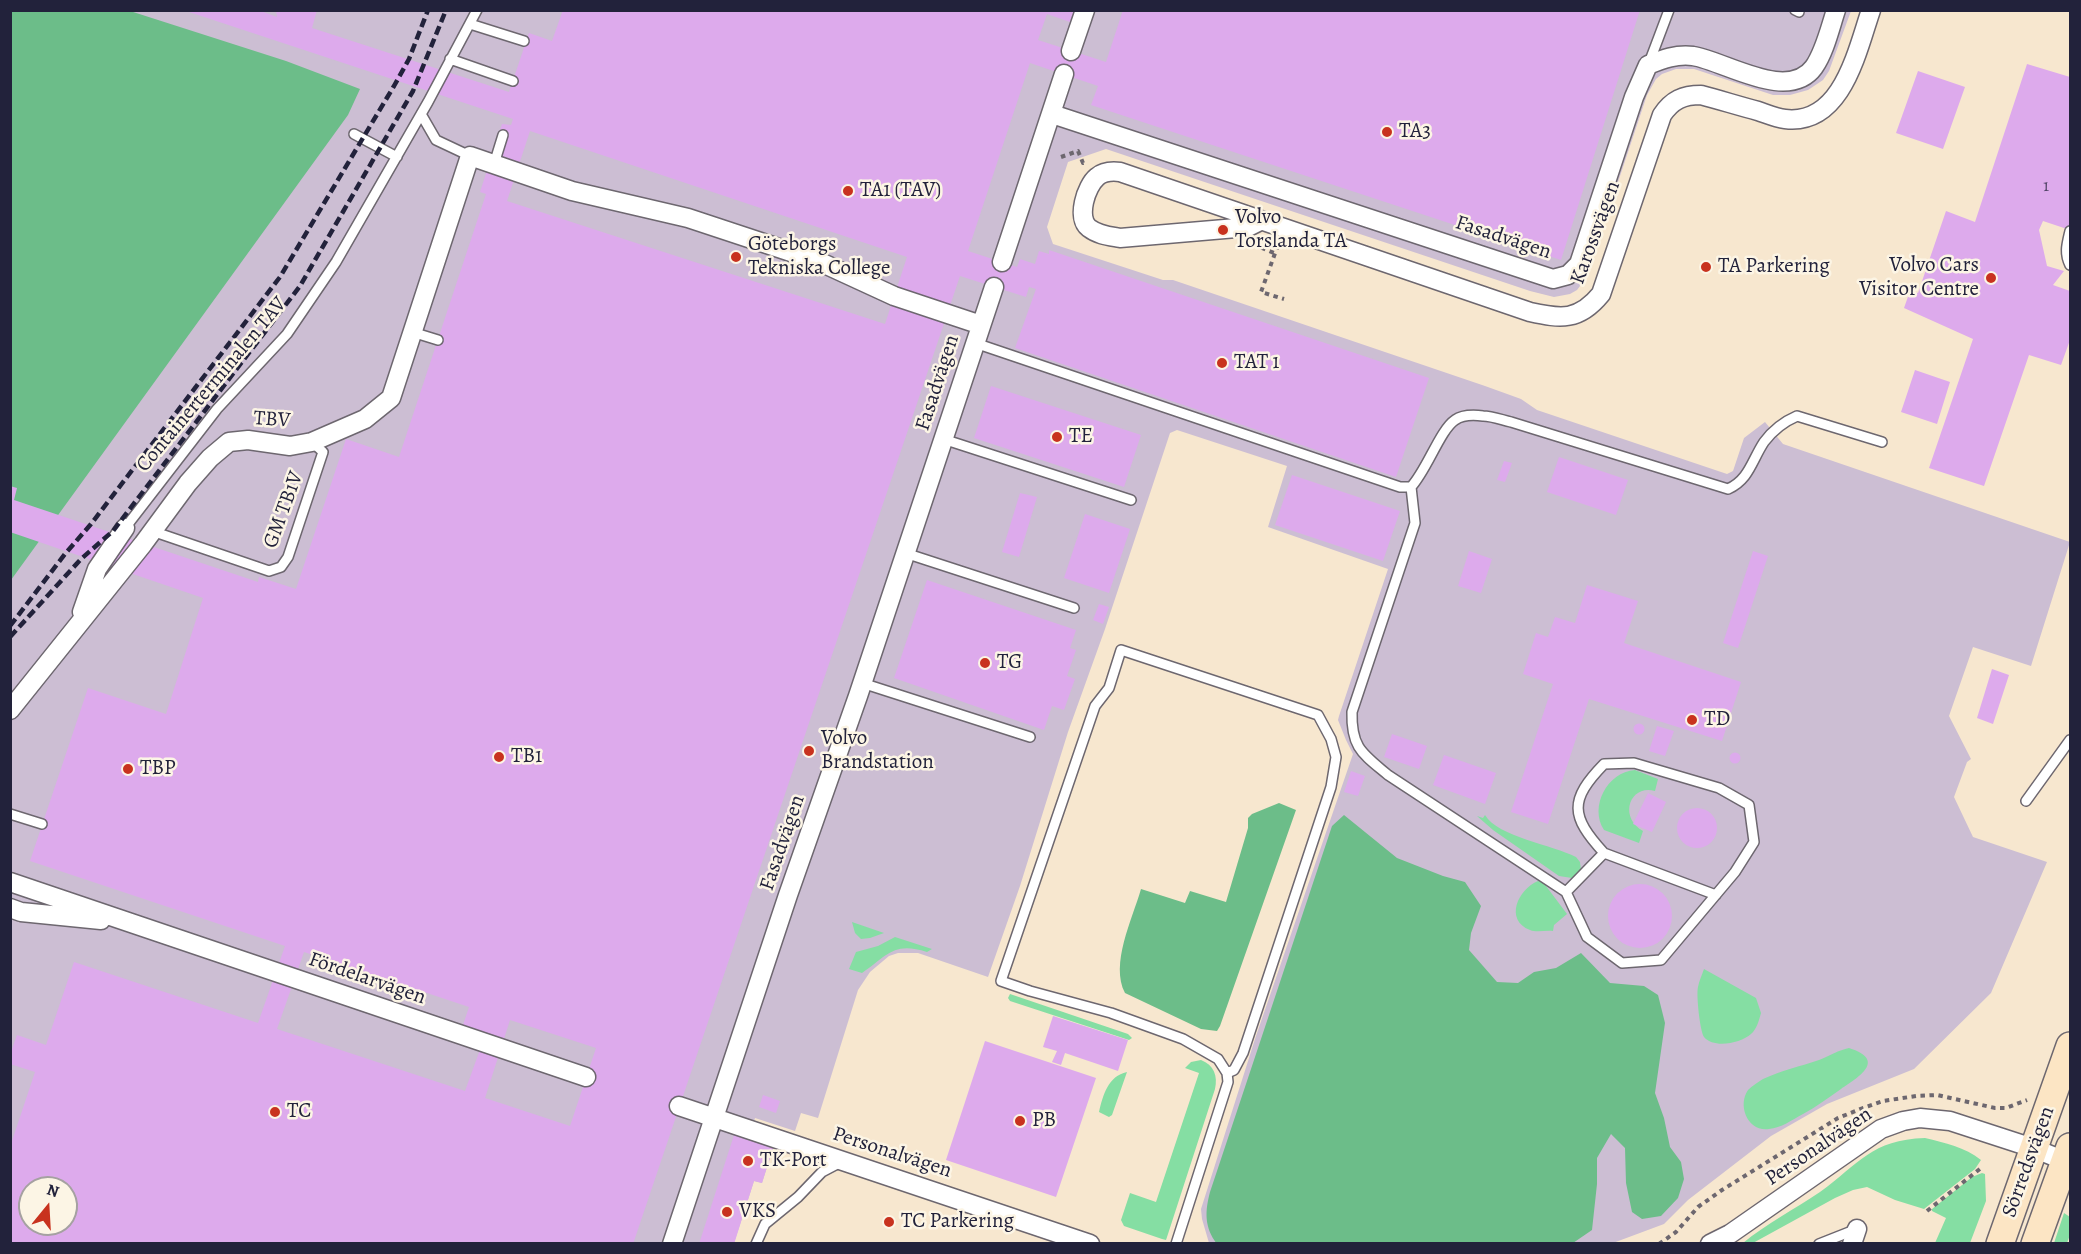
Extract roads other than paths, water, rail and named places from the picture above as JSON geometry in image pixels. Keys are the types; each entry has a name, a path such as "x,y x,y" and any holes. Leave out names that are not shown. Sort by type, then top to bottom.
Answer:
{"street":[{"path":"1071,51 1085,10"},
{"path":"1648,65 1666,57 1694,56 1773,81 1790,82 1814,68 1836,10"},
{"name":"Karossvägen","path":"1260,221 1248,227 1120,238 1102,235 1088,227 1082,218 1083,204 1097,177 1109,171 1120,172 1530,312 1567,317 1592,305 1601,294 1662,115 1666,110 1678,98 1701,95 1784,119 1805,118 1814,114 1827,106 1837,95 1850,73 1871,10"},
{"name":"Fasadvägen","path":"1052,114 1553,279 1568,274 1579,264 1634,97 1648,65"},
{"path":"1002,262 1064,74"},
{"path":"470,156 572,191 688,218 818,261 894,296 981,325"},
{"name":"TBV","path":"10,710 195,475 229,442 248,440 290,446 312,442 365,419 391,398 470,156"},
{"name":"Fasadvägen","path":"672,1244 994,287"},
{"name":"Containerterminalen TAV","path":"64,642 85,607 97,569 125,528"},
{"name":"Fördelarvägen","path":"10,882 586,1077"},
{"name":"Fördelarvägen","path":"10,908 21,912 133,923"},
{"name":"Sörredsvägen","path":"2000,1244 2070,1046"},
{"name":"Personalvägen","path":"680,1106 1090,1244"},
{"name":"Personalvägen","path":"1710,1244 1730,1234 1866,1138 1903,1120 1920,1118 1950,1121 2033,1148 2069,1157"},
{"name":"Sörredsvägen","path":"2035,1244 2069,1157"}],"lane":[{"name":"Containerterminalen TAV","path":"125,528 217,410 287,334 336,262 397,157 477,10"},
{"path":"1648,65 1669,10"},
{"path":"470,24 524,41"},
{"path":"450,59 513,81"},
{"path":"421,114 436,140 470,156"},
{"path":"354,134 397,157"},
{"path":"494,164 503,135"},
{"path":"2070,231 2066,258 2070,265"},
{"path":"412,332 438,340"},
{"path":"975,343 1400,487 1411,487 1420,478 1447,429 1455,420 1468,416 1484,416 1511,422 1728,489 1738,484 1749,471 1763,443 1774,430 1797,416 1882,442"},
{"path":"943,439 1131,500"},
{"name":"GM TB1V","path":"152,531 269,571 281,567 305,521 315,490 323,452 312,442"},
{"path":"1411,487 1415,523 1352,712 1355,742 1364,754 1388,775 1566,892 1587,937 1622,963 1660,960 1716,895 1735,872 1754,842 1749,805 1719,788 1634,763 1604,764 1587,782 1579,800 1579,818 1590,837 1604,853 1716,895"},
{"path":"905,553 1074,608"},
{"path":"1176,1244 1228,1082 1227,1072 1218,1059 1183,1039 1111,1013 1001,981 1095,706 1108,688 1121,650 1318,715 1331,739 1336,757 1331,787 1243,1053 1234,1070 1227,1072"},
{"path":"862,683 1030,737"},
{"path":"2026,801 2070,740"},
{"path":"10,814 42,824"},
{"path":"1566,892 1604,853"},
{"path":"756,1244 765,1224 798,1197 822,1172 843,1161"},
{"path":"1819,1244 1854,1236"}],"railway":[{"path":"10,626 280,277 409,59 428,10"},
{"path":"10,637 81,559 113,531 300,286 413,91 446,10"}],"place":[{"name":"TA3","path":"1387,132"},
{"name":"TA1 (TAV)","path":"848,191"},
{"name":"Volvo Torslanda TA","path":"1223,230"},
{"name":"Göteborgs Tekniska College","path":"736,257"},
{"name":"TA Parkering","path":"1706,267"},
{"name":"Volvo Cars Visitor Centre","path":"1991,278"},
{"name":"TAT 1","path":"1222,363"},
{"name":"TE","path":"1057,437"},
{"name":"TG","path":"985,663"},
{"name":"TD","path":"1692,720"},
{"name":"Volvo Brandstation","path":"809,751"},
{"name":"TB1","path":"499,757"},
{"name":"TBP","path":"128,769"},
{"name":"TC","path":"275,1112"},
{"name":"PB","path":"1020,1121"},
{"name":"TK-Port","path":"748,1161"},
{"name":"VKS","path":"727,1212"},
{"name":"TC Parkering","path":"889,1222"}]}
